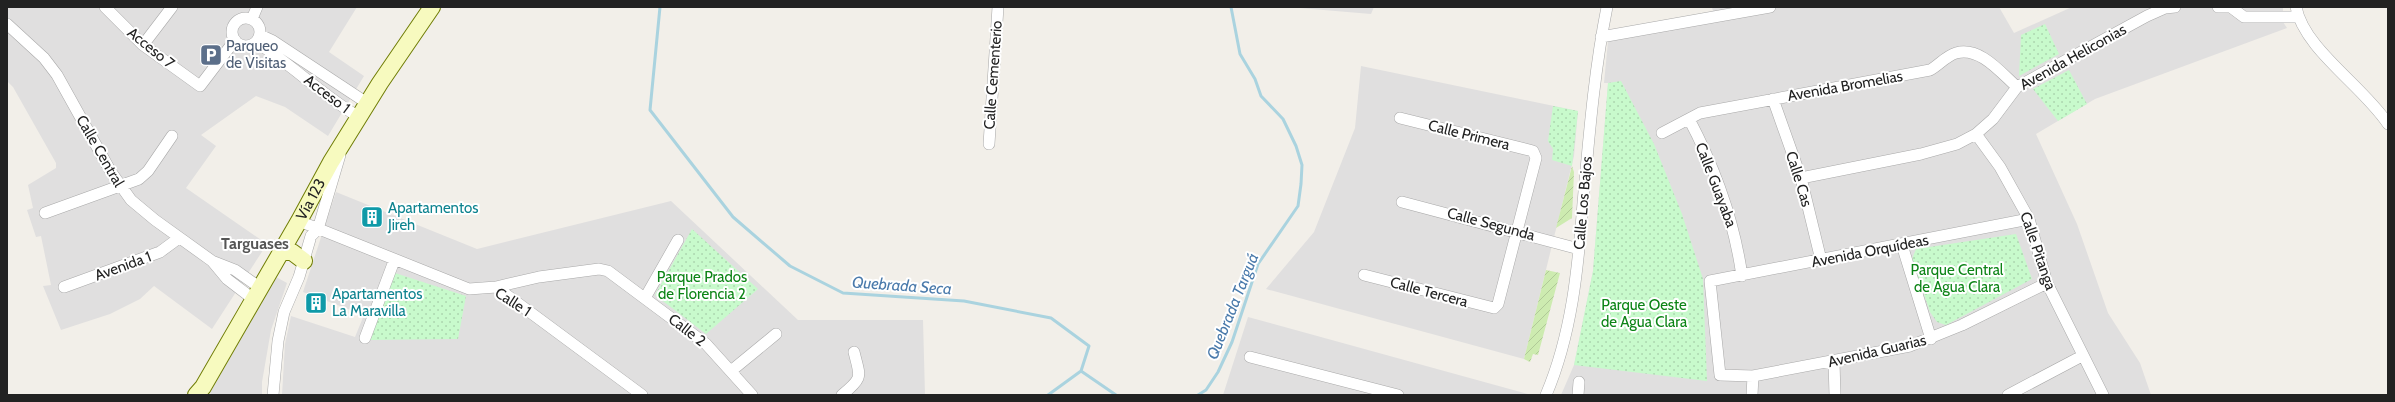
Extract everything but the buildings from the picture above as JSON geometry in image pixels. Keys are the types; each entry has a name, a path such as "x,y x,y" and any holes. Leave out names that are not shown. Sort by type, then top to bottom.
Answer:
{"main road":[{"name":"Vía 123","path":"196,395 203,387 256,293 300,221 331,162 368,103 432,7"},
{"path":"281,252 292,252 304,261"}],"street":[{"name":"Acceso 7","path":"105,7 143,45 200,86 235,40"},
{"path":"143,45 172,7"},
{"path":"252,19 257,7"},
{"name":"Calle Cementerio","path":"988,144 998,7"},
{"name":"Calle Los Bajos","path":"1546,395 1563,350 1579,249 1593,98 1601,37 1607,7"},
{"path":"1601,37 1770,7"},
{"name":"Avenida Heliconias","path":"1800,178 1921,154 1957,144 1976,134 1993,119 2016,87 2147,16 2175,7"},
{"path":"2218,7 2232,7 2244,17 2297,12 2308,36 2364,94 2388,124"},
{"path":"243,18 252,19 258,24 258,39 247,45 235,40 233,31 236,23 243,18"},
{"name":"Calle Central","path":"7,24 34,47 57,75 121,187 142,211 212,261 235,270 256,293"},
{"name":"Acceso 1","path":"258,39 296,62 346,88 368,103"},
{"name":"Avenida Bromelias","path":"1662,133 1700,114 1930,70 1956,53 1967,52 1976,54 1989,62 2016,87"},
{"name":"Acceso 1","path":"296,62 313,86 337,104 359,117"},
{"path":"337,104 346,88"},
{"name":"Calle Cas","path":"1773,99 1800,178 1822,260"},
{"name":"Calle Primera","path":"1400,118 1533,151 1536,155 1518,231"},
{"name":"Calle Guayaba","path":"1689,120 1706,151 1728,205 1738,244 1742,276"},
{"name":"Calle Pitanga","path":"1976,134 2000,167 2029,219 2047,283 2082,356 2103,395"},
{"path":"45,213 121,187 139,179 148,171 172,136"},
{"path":"273,395 278,341 284,312 312,236 318,229 345,141"},
{"name":"Calle Segunda","path":"1402,202 1518,231 1579,249"},
{"name":"Avenida Orquídeas","path":"1720,375 1710,281 1902,245 2029,219"},
{"name":"Calle 1","path":"300,221 394,261 469,289 496,287 642,395"},
{"name":"Calle Tercera","path":"1364,274 1494,308 1498,304 1518,231"},
{"name":"Avenida 1","path":"64,287 160,252 179,238"},
{"path":"645,298 678,240"},
{"path":"1902,245 1931,339"},
{"path":"365,338 394,261"},
{"name":"Calle 2","path":"496,287 539,277 599,269 608,271 706,344 752,395"},
{"name":"Avenida Guarias","path":"1720,375 1753,376 1834,362 1910,346 1931,339 2047,283"},
{"path":"731,371 776,334"},
{"path":"842,395 857,383 859,377 854,352"},
{"path":"2008,395 2082,356"},
{"path":"1250,358 1398,395"},
{"path":"1834,362 1835,395"},
{"path":"1752,395 1753,376"},
{"path":"1578,395 1579,382"}],"shaded area":[{"path":"7,7 357,7 329,52 364,76 328,136 285,107 256,96 201,135 216,146 186,188 267,244 212,329 154,286 140,299 110,314 61,330 43,286 51,285 41,236 36,237 27,210 33,208 28,185 56,168 56,163 13,87 7,81"},
{"path":"1288,7 1374,7 1371,14"},
{"path":"1712,7 1999,7 2014,33 2072,7 2283,7 2283,22 2287,28 2095,99 2036,134 2077,224 2108,313 2140,363 2151,395 1561,395 1574,365 1593,271 1608,83 1604,83 1609,31 1713,12"},
{"name":"Parqueo de Visitas","path":"216,41 223,46 206,69 199,64"},
{"path":"1361,66 1578,111 1574,156 1524,359 1266,289 1314,232 1355,128"},
{"path":"336,192 477,249 671,201 798,320 923,320 925,395 282,395 285,344 291,316 355,337 364,315 303,292"},
{"path":"276,277 287,283 271,330 262,382 262,395 213,395 210,393"},
{"path":"1248,317 1531,395 1223,395"}],"green space":[{"path":"2045,24 2059,54 2019,76 2021,35"},
{"path":"2069,70 2087,104 2058,121 2033,89"},
{"name":"Parque Oeste de Agua Clara","path":"1621,81 1654,144 1682,214 1703,279 1707,381 1574,365 1593,271 1608,83"},
{"path":"1553,106 1578,111 1572,166 1552,160 1553,149 1548,141"},
{"path":"1572,166 1574,172 1572,218 1556,228"},
{"name":"Parque Prados de Florencia 2","path":"692,229 758,289 706,334 655,295"},
{"name":"Parque Central de Agua Clara","path":"2016,234 2032,279 1946,325 1937,322 1930,312 1912,259 1916,249"},
{"path":"1546,270 1560,273 1538,355 1533,354 1530,362 1524,359"},
{"path":"395,273 466,296 458,339 369,340"}],"waterway":[{"name":"Quebrada Seca","path":"660,7 650,110 733,217 790,266 843,293 964,301 1051,318 1089,346 1081,371 1048,395"},
{"name":"Quebrada Targuá","path":"1198,395 1206,390 1218,372 1232,342 1258,264 1298,206 1301,184 1302,165 1296,146 1283,119 1261,96 1255,79 1240,54 1231,7"},
{"name":"Quebrada Targuá","path":"1081,371 1116,395"}],"place":[{"name":"Parqueo de Visitas","path":"211,55"},
{"name":"Apartamentos Jireh","path":"372,217"},
{"name":"Apartamentos La Maravilla","path":"316,303"}],"district":[{"name":"Targuases","path":"255,243"}]}
